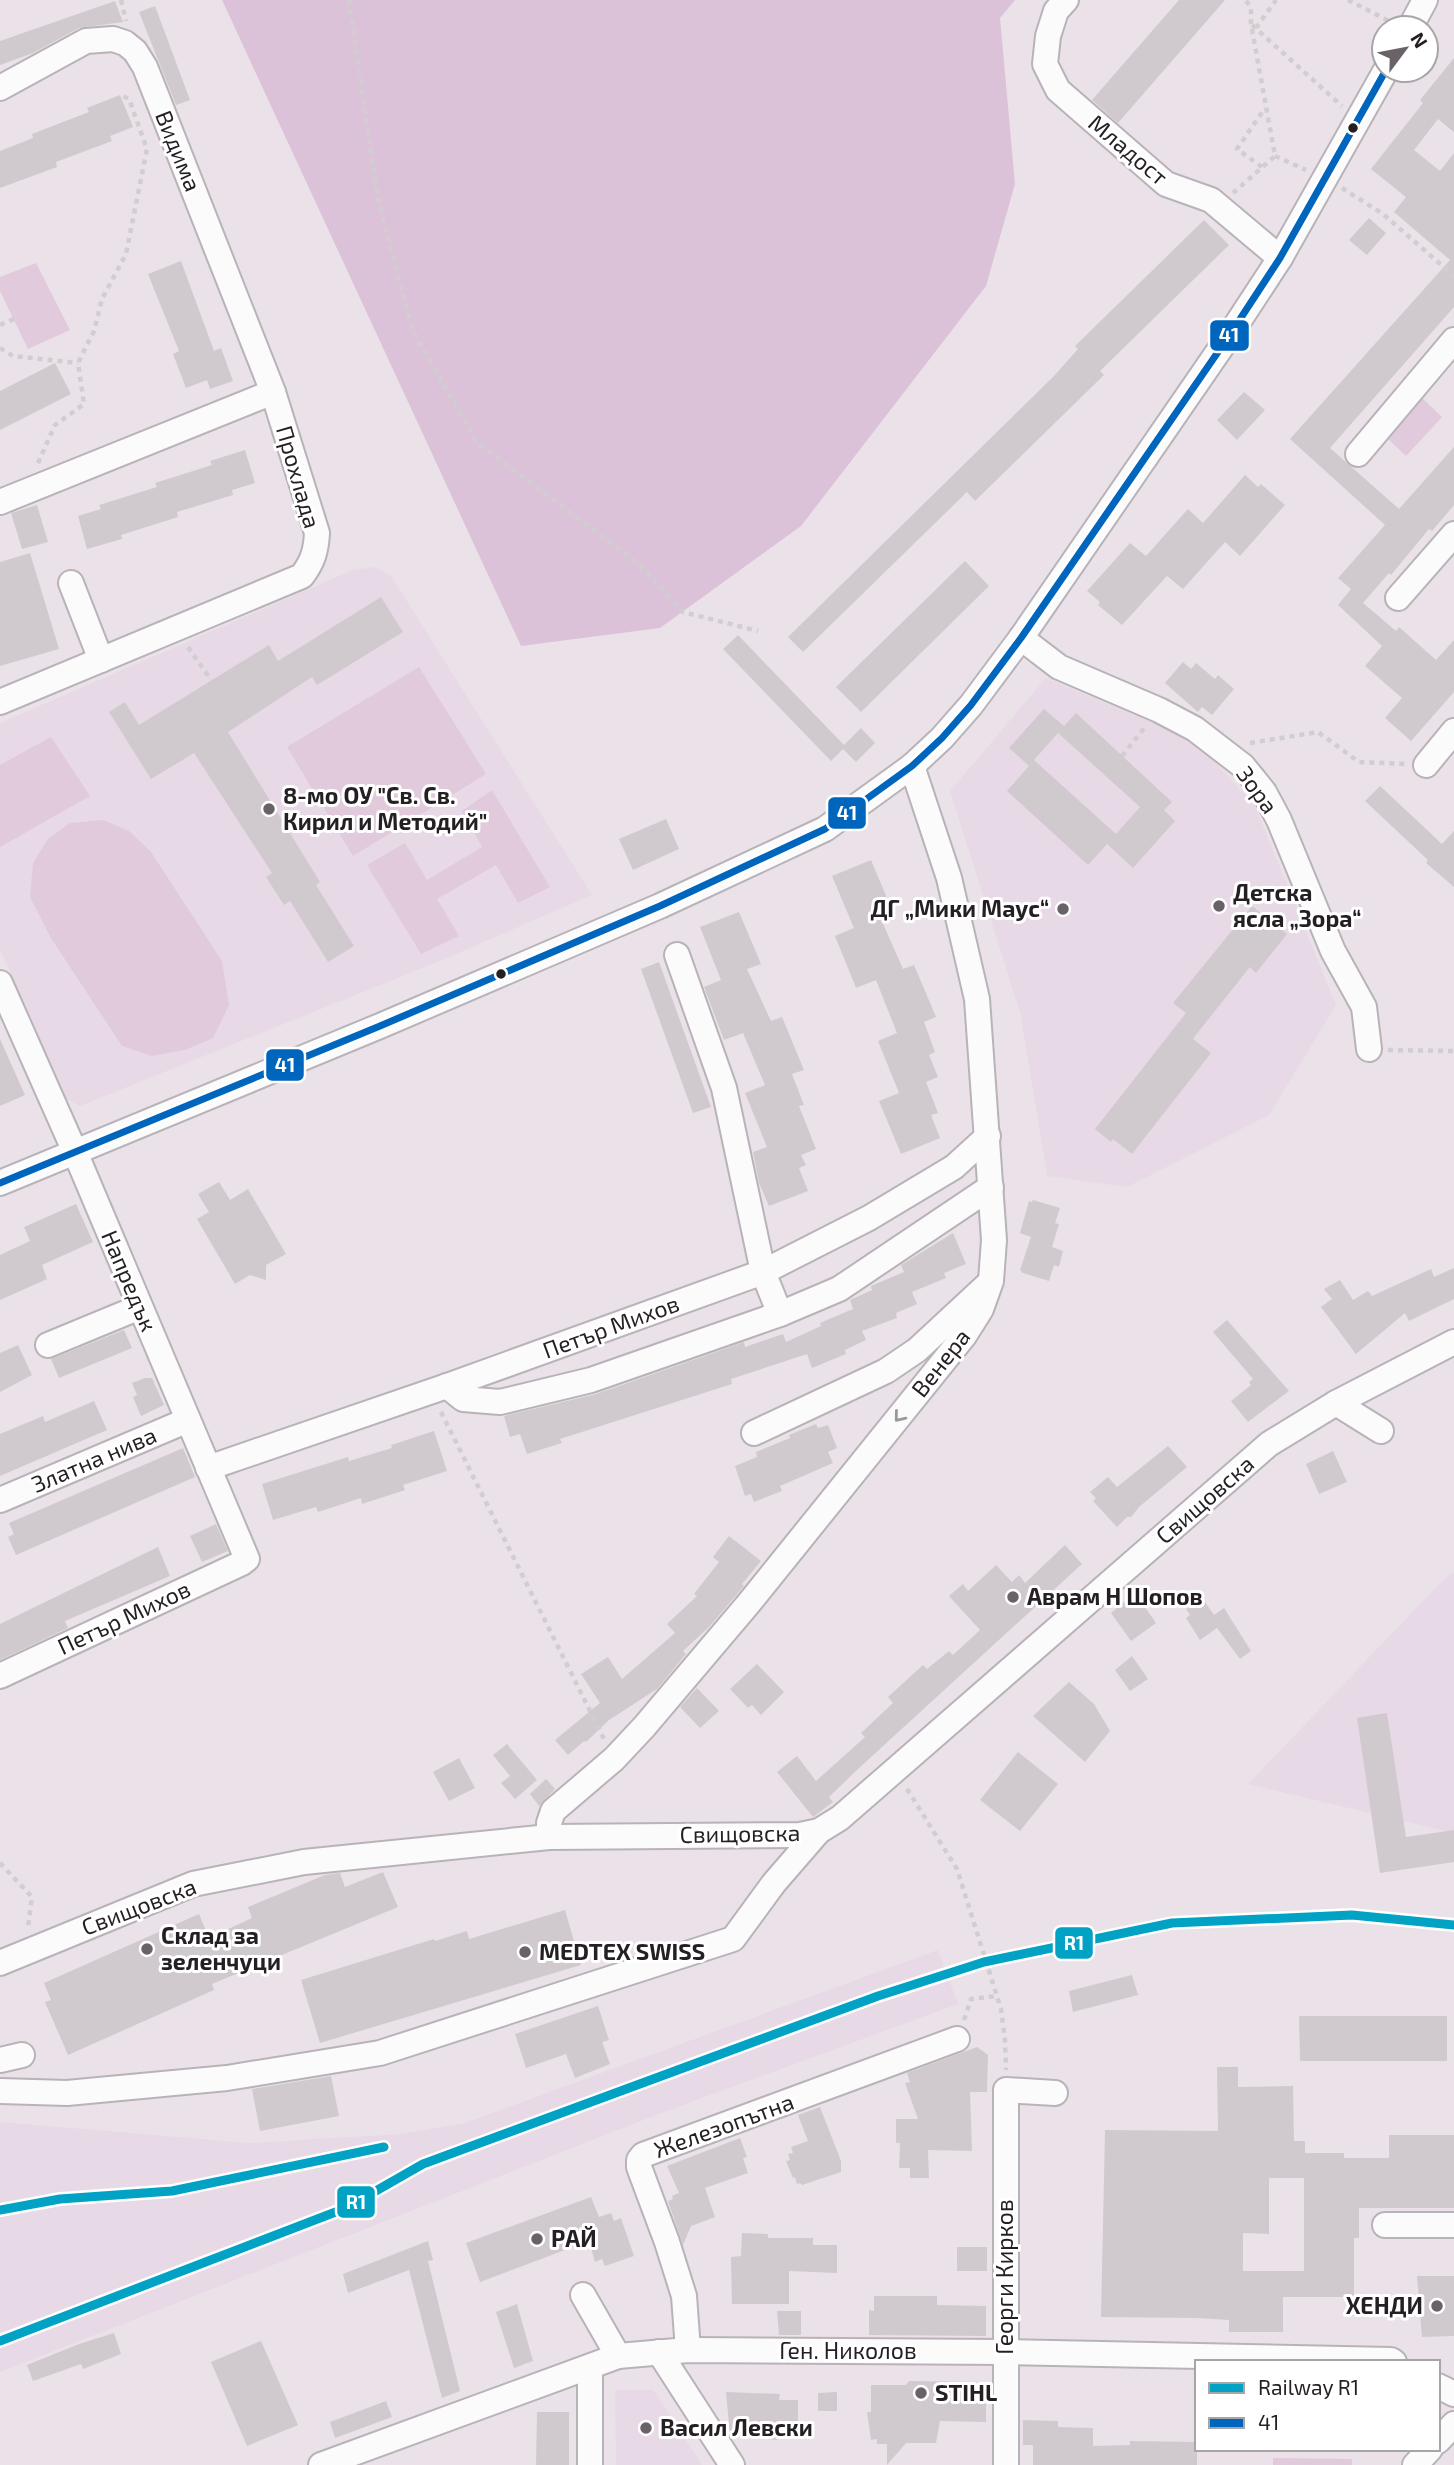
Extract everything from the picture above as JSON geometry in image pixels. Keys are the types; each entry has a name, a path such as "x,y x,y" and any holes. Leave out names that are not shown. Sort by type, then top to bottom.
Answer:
{"street":[{"name":"Младост","path":"1066,0 1056,12 1045,64 1058,90 1166,184 1210,200 1280,258"},
{"name":"Видима","path":"0,88 86,41 113,39 125,43 135,51 145,66 273,392"},
{"path":"0,1183 476,986 660,906 825,829 912,766 971,705 1021,638 1280,258 1378,84"},
{"path":"1358,454 1454,340"},
{"name":"Прохлада","path":"0,702 302,576 314,560 316,552 317,533 273,392 25,493"},
{"path":"0,502 25,493"},
{"path":"1398,598 1454,534"},
{"path":"71,583 102,660"},
{"name":"Зора","path":"1021,638 1059,667 1159,710 1195,729 1243,766 1264,793 1279,820 1333,951 1364,1007 1369,1049"},
{"path":"1426,765 1454,731"},
{"name":"Венера","path":"549,1837 553,1811 614,1759 645,1727 749,1603 964,1336 981,1310 991,1280 994,1240 977,999 949,878 912,766"},
{"path":"677,955 724,1088 763,1272 780,1314"},
{"name":"Напредък","path":"3,999 75,1152 247,1559"},
{"name":"Петър Михов","path":"208,1468 763,1272 869,1218 954,1167 988,1136"},
{"path":"438,1388 463,1399 500,1402 590,1380 780,1314 838,1289 991,1187"},
{"path":"754,1433 886,1371 917,1350 991,1280"},
{"path":"48,1345 140,1307"},
{"name":"Свищовска","path":"8,1960 193,1884 304,1862 549,1837 800,1835 819,1831 840,1818 895,1771 1269,1444 1336,1403 1454,1342"},
{"path":"1336,1403 1381,1432"},
{"name":"Златна нива","path":"0,1500 188,1420"},
{"name":"Петър Михов","path":"0,1676 247,1559"},
{"path":"0,2091 67,2093 227,2078 380,2053 733,1939 774,1883 819,1831"},
{"name":"Железопътна","path":"688,2350 684,2296 639,2167 639,2160 643,2155 957,2039"},
{"path":"1006,2090 1055,2093"},
{"name":"Георги Кирков","path":"1006,2090 1006,2465"},
{"path":"1385,2225 1454,2225"},
{"path":"583,2295 613,2343 618,2356"},
{"name":"Ген. Николов","path":"321,2465 618,2356 688,2350 1004,2351 1391,2360"},
{"path":"659,2352 732,2465"},
{"path":"590,2367 590,2465"},
{"path":"1440,2439 1454,2424"},
{"path":"1415,2465 1428,2451"}],"path":[{"path":"349,0 377,194 412,329 477,443 642,567 683,612 758,631"},
{"path":"1245,0 1251,7 1251,24 1275,156"},
{"path":"1256,28 1276,0"},
{"path":"1348,0 1375,14"},
{"path":"1251,24 1359,120"},
{"path":"25,493 55,425 83,404 78,363 94,331 102,299 126,254 135,218 147,149 129,99 120,95"},
{"path":"1262,167 1237,149 1266,107"},
{"path":"1249,179 1275,156"},
{"path":"1275,156 1325,178 1383,214 1454,276"},
{"path":"0,325 14,319"},
{"path":"0,348 13,356 78,363"},
{"path":"179,628 185,643 211,680"},
{"path":"1122,756 1159,710"},
{"path":"1222,748 1318,732 1359,762 1426,765"},
{"path":"1369,1049 1454,1051"},
{"path":"438,1388 614,1759"},
{"path":"895,1771 957,1869 997,1996 1005,2041 1006,2090"},
{"path":"0,1863 32,1897 27,1927 8,1960"},
{"path":"957,2039 971,1999 997,1996"}],"shaded area":[{"path":"222,0 1015,0 1000,18 1015,184 986,286 801,526 660,628 521,646"},
{"path":"36,263 70,330 28,349 0,291 0,277"},
{"path":"1420,396 1442,417 1406,456 1383,434"},
{"name":"8-мо ОУ \"Св. Св. Кирил и Методий\"","path":"376,567 391,576 592,895 435,963 80,1106 64,1098 0,949 0,723 353,570"},
{"path":"419,667 486,774 353,856 287,747"},
{"path":"1046,678 1196,741 1255,806 1336,1005 1269,1115 1127,1187 1047,1176 1020,1012 950,791"},
{"path":"51,737 90,796 0,847 0,765"},
{"path":"492,790 550,887 518,903 496,865 437,899 459,936 421,954 367,865 405,843 427,880 482,847 462,811"},
{"path":"103,820 129,831 151,852 222,961 229,1005 213,1038 185,1050 151,1056 122,1046 51,938 30,897 33,863 48,839 70,823"},
{"path":"1454,1572 1454,1833 1248,1784 1444,1579"},
{"path":"938,1950 958,2004 669,2110 0,2372 0,2122 249,2143 403,2134 465,2123"},
{"name":"Васил Левски","path":"615,2390 653,2390 702,2465 616,2465"},
{"path":"1273,2458 1352,2459 1352,2465 1273,2465"}],"building":[{"path":"1179,0 1225,0 1118,123 1092,100"},
{"path":"115,1 123,22 79,28 33,53 0,65 0,41"},
{"path":"155,6 190,100 176,105 139,12"},
{"path":"1454,58 1454,132 1438,119 1414,150 1440,171 1454,153 1454,307 1330,448 1399,509 1454,447 1454,505 1363,603 1396,631 1399,627 1436,660 1454,640 1454,692 1411,741 1385,718 1402,698 1365,666 1382,646 1338,605 1351,589 1338,578 1385,525 1290,439 1450,260 1394,212 1406,197 1371,169 1423,103 1420,100 1433,84 1440,84 1440,75"},
{"path":"120,95 133,127 110,136 112,141 56,162 57,167 0,188 0,151 33,138 32,134 89,112 87,108"},
{"path":"1369,218 1386,233 1367,255 1349,240"},
{"path":"1204,220 1229,245 1100,371 1104,375 975,501 967,492 803,652 788,637 1054,376 1078,349 1075,346"},
{"path":"181,261 214,351 221,348 233,381 210,389 207,380 186,388 173,354 179,351 148,274"},
{"path":"55,363 71,394 0,430 0,391"},
{"path":"1244,392 1265,410 1237,440 1217,420"},
{"path":"245,450 255,483 232,490 233,495 177,512 178,517 121,535 122,539 87,549 78,516 101,509 99,505 157,487 155,483 212,465 210,461"},
{"path":"1245,475 1258,487 1261,484 1285,505 1240,556 1225,542 1183,589 1167,576 1122,625 1098,605 1100,602 1087,591 1130,543 1146,556 1188,509 1203,523"},
{"path":"37,505 48,542 22,549 11,513"},
{"path":"30,553 59,649 0,666 0,562"},
{"path":"965,561 989,586 861,712 836,687"},
{"path":"381,597 403,632 317,685 312,677 228,732 320,882 316,885 354,946 328,962 290,901 284,905 266,877 272,873 194,753 151,779 109,712 125,702 139,725 269,645 278,661"},
{"path":"738,635 844,745 861,728 875,743 856,762 843,749 831,761 723,649"},
{"path":"1183,662 1191,669 1196,663 1215,679 1218,675 1234,689 1212,715 1202,707 1198,712 1165,683"},
{"path":"1044,709 1064,726 1076,713 1172,802 1164,810 1175,821 1133,868 1107,844 1088,865 1007,791 1029,766 1009,748","holes":["1058,733 1140,807 1116,834 1034,760"]},
{"path":"1380,786 1442,844 1454,831 1454,887 1426,863 1428,860 1365,801"},
{"path":"666,819 679,849 633,870 619,839"},
{"path":"871,860 893,912 880,917 903,969 914,965 936,1017 924,1022 935,1052 929,1055 938,1077 926,1082 938,1113 931,1115 940,1138 901,1154 879,1101 899,1093 878,1041 897,1033 876,980 856,988 835,936 854,928 832,876"},
{"path":"1252,906 1287,934 1256,973 1250,967 1195,1036 1193,1039 1211,1053 1132,1154 1095,1129 1186,1013 1173,1003"},
{"path":"739,912 761,964 747,969 771,1021 782,1017 804,1070 792,1074 804,1105 799,1106 816,1149 801,1155 806,1165 799,1168 808,1191 769,1206 759,1183 753,1152 767,1147 745,1093 765,1085 743,1033 724,1040 704,987 721,980 700,927"},
{"path":"659,962 711,1107 693,1113 641,969"},
{"path":"0,1039 25,1095 0,1106"},
{"path":"219,1182 230,1200 248,1189 286,1254 266,1265 266,1280 250,1275 235,1284 197,1219 209,1212 198,1194"},
{"path":"1029,1201 1060,1208 1055,1223 1059,1224 1052,1247 1063,1251 1059,1267 1054,1265 1049,1281 1020,1270 1031,1237 1020,1233"},
{"path":"76,1204 93,1242 42,1265 47,1279 0,1300 0,1255 30,1241 24,1227"},
{"path":"953,1233 966,1264 944,1273 946,1278 912,1292 917,1304 896,1313 897,1318 862,1331 866,1340 845,1350 846,1354 812,1368 807,1354 731,1379 732,1384 560,1439 562,1443 527,1454 520,1434 510,1437 504,1416 596,1394 744,1342 745,1347 783,1334 786,1342 821,1326 820,1323 853,1309 850,1300 872,1290 871,1286 904,1272 901,1265"},
{"path":"1454,1268 1454,1299 1409,1321 1405,1313 1356,1354 1321,1307 1332,1299 1324,1289 1340,1280 1353,1300 1368,1291 1372,1296 1431,1269 1434,1277"},
{"path":"1227,1320 1289,1391 1248,1422 1231,1401 1251,1385 1249,1382 1253,1379 1213,1332"},
{"path":"124,1330 132,1348 59,1378 51,1359"},
{"path":"18,1345 32,1375 0,1392 0,1353"},
{"path":"152,1378 164,1405 141,1416 133,1397 137,1395 132,1383"},
{"path":"94,1401 107,1430 0,1476 0,1434 43,1416 45,1422"},
{"path":"816,1424 818,1428 828,1425 837,1448 828,1452 833,1463 780,1486 782,1491 754,1502 751,1494 745,1496 735,1466 757,1457 756,1452"},
{"path":"434,1431 447,1471 403,1485 405,1490 362,1504 361,1498 318,1512 316,1507 273,1520 262,1484 348,1457 349,1461 392,1448 391,1445"},
{"path":"1168,1446 1187,1467 1117,1527 1093,1501 1096,1498 1090,1492 1108,1477 1117,1487"},
{"path":"183,1448 195,1477 16,1555 8,1537 14,1534 9,1523"},
{"path":"1333,1451 1347,1482 1319,1494 1306,1464"},
{"path":"216,1524 228,1551 202,1562 190,1536"},
{"path":"729,1536 761,1561 742,1584 744,1586 709,1627 683,1651 686,1654 657,1689 609,1720 568,1755 555,1740 600,1703 581,1674 608,1657 622,1679 675,1633 667,1624 697,1596 694,1594 719,1562 713,1557"},
{"path":"1065,1545 1082,1564 858,1769 829,1797 833,1802 813,1817 777,1772 797,1756 816,1781 865,1737 861,1733 893,1703 888,1697 923,1665 927,1669 949,1651 953,1655 980,1630 949,1596 963,1584 968,1591 996,1565 1012,1582 1019,1575 1025,1583"},
{"path":"158,1547 170,1576 65,1621 68,1628 0,1660 0,1624"},
{"path":"1135,1593 1156,1623 1131,1641 1111,1613"},
{"path":"1203,1599 1214,1615 1224,1608 1251,1651 1240,1659 1217,1628 1200,1640 1186,1618 1190,1615 1186,1609"},
{"path":"1132,1656 1148,1679 1130,1691 1115,1670"},
{"path":"757,1664 784,1692 761,1715 752,1705 748,1708 730,1689"},
{"path":"1069,1682 1094,1704 1110,1731 1085,1762 1033,1716"},
{"path":"697,1688 719,1711 700,1728 680,1707"},
{"path":"1387,1713 1406,1837 1454,1830 1454,1862 1380,1873 1357,1718"},
{"path":"507,1744 537,1780 515,1799 501,1783 510,1776 493,1755"},
{"path":"1018,1752 1058,1784 1020,1831 980,1800"},
{"path":"459,1758 475,1788 449,1801 433,1772"},
{"path":"546,1779 555,1789 539,1806 530,1794"},
{"path":"383,1872 398,1907 212,1984 214,1990 68,2055 45,2002 51,2000 44,1983 199,1914 209,1938 252,1918 248,1907 325,1875 340,1873 345,1887"},
{"path":"565,1910 581,1965 320,2043 301,1980 434,1939 435,1941 467,1931 469,1939"},
{"path":"1132,1975 1138,1995 1073,2012 1069,1991"},
{"path":"598,2006 609,2040 602,2042 610,2064 575,2078 566,2054 526,2068 515,2034"},
{"path":"1299,2016 1447,2016 1447,2061 1300,2061"},
{"path":"977,2047 988,2055 987,2092 970,2092 972,2151 928,2150 929,2178 910,2178 910,2168 899,2168 900,2143 896,2143 896,2119 918,2119 905,2083 910,2082 907,2073"},
{"path":"1217,2067 1238,2067 1238,2087 1293,2086 1294,2141 1305,2141 1305,2153 1344,2153 1344,2158 1389,2158 1389,2135 1454,2135 1454,2208 1359,2208 1359,2238 1354,2238 1354,2297 1283,2297 1283,2332 1229,2332 1229,2320 1101,2317 1105,2130 1218,2131","holes":["1269,2178 1304,2178 1304,2271 1243,2271 1243,2233 1269,2234"]},
{"path":"331,2076 339,2116 260,2131 252,2089"},
{"path":"820,2107 841,2161 841,2172 802,2185 797,2184 786,2161 790,2160 788,2154 793,2153 791,2147 808,2141 798,2115"},
{"path":"740,2138 747,2157 743,2158 748,2173 705,2188 715,2217 691,2226 683,2245 668,2201 679,2193 667,2166"},
{"name":"РАЙ","path":"591,2197 599,2217 611,2213 614,2221 621,2218 634,2256 605,2266 602,2259 595,2262 589,2241 480,2282 466,2243"},
{"path":"742,2233 768,2234 768,2238 813,2238 813,2245 837,2245 837,2273 789,2271 789,2304 732,2304 731,2257 741,2256"},
{"path":"428,2241 433,2260 428,2261 460,2391 442,2398 409,2270 348,2293 343,2274"},
{"path":"957,2247 987,2247 987,2271 957,2271"},
{"name":"ХЕНДИ","path":"1417,2276 1454,2276 1454,2336 1422,2337"},
{"path":"874,2296 937,2296 937,2305 986,2306 986,2336 869,2335 869,2310 874,2311"},
{"path":"517,2304 533,2361 514,2368 496,2312"},
{"path":"777,2311 801,2311 801,2335 779,2335"},
{"path":"114,2333 121,2354 83,2369 81,2364 33,2381 27,2365"},
{"path":"261,2341 298,2425 247,2446 211,2362"},
{"path":"909,2381 986,2382 986,2422 940,2421 936,2443 906,2443 887,2465 887,2444 877,2444 877,2439 871,2440 867,2412 871,2412 871,2385 906,2385"},
{"path":"726,2392 780,2394 779,2400 798,2400 798,2438 777,2440 730,2435"},
{"path":"837,2392 837,2411 818,2411 818,2393"},
{"path":"386,2401 392,2417 335,2438 330,2422"},
{"path":"537,2412 569,2412 569,2465 536,2465"},
{"path":"1023,2420 1058,2421 1058,2427 1093,2428 1093,2446 1130,2445 1130,2441 1195,2442 1197,2465 1033,2465 1033,2445 1023,2445"}],"rail line":[{"name":"R1","path":"0,2341 346,2208 423,2164 878,1996 984,1962 1172,1923 1352,1915 1454,1925"},
{"name":"R1","path":"0,2210 60,2199 172,2191 384,2147"}],"transit line":[{"name":"41","path":"0,1183 380,1026 660,906 825,829 912,766 971,705 1021,638 1229,336 1280,258 1378,84"}],"place":[{"name":"8-мо ОУ \"Св. Св. Кирил и Методий\"","path":"269,809"},
{"name":"Детска ясла „Зора“","path":"1219,906"},
{"name":"ДГ „Мики Маус“","path":"1063,909"},
{"name":"Аврам Н Шопов","path":"1013,1597"},
{"name":"Склад за зеленчуци","path":"147,1949"},
{"name":"MEDTEX SWISS","path":"525,1952"},
{"name":"РАЙ","path":"537,2239"},
{"name":"ХЕНДИ","path":"1437,2306"},
{"name":"STIHL","path":"921,2393"},
{"name":"Васил Левски","path":"646,2428"}]}
